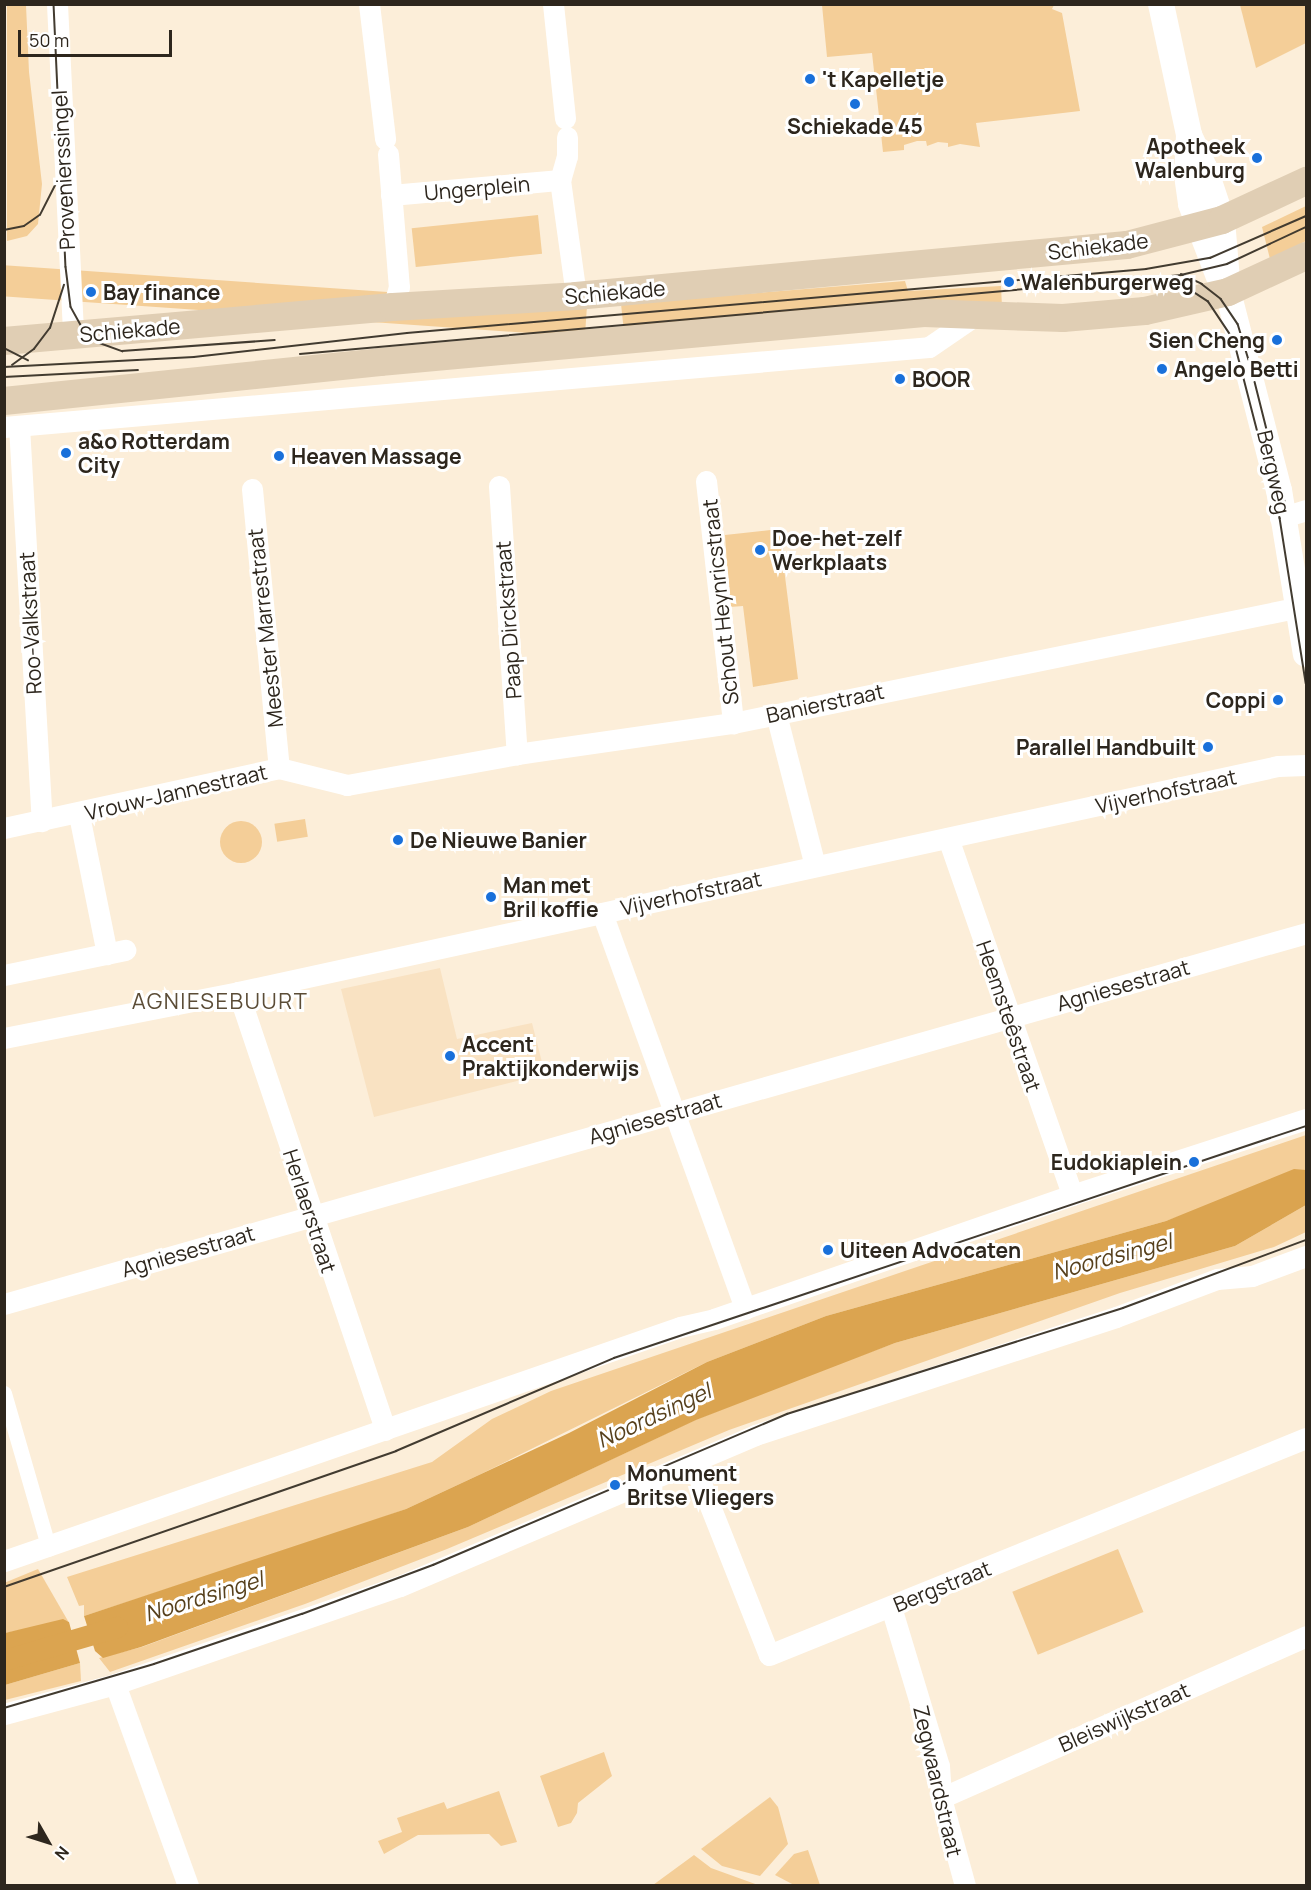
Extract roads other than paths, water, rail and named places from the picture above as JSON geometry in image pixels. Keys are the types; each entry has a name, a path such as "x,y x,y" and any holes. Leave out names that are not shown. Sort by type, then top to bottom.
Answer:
{"main road":[{"name":"Schiekade","path":"4,341 393,307 576,296 1127,245 1211,223 1306,181"},
{"path":"4,401 380,362 924,313 973,317 1064,318 1145,311 1228,292 1306,256"}],"street":[{"name":"Provenierssingel","path":"57,4 73,335"},
{"path":"369,4 386,146 399,287 393,307"},
{"path":"554,4 567,156 560,180"},
{"path":"1161,4 1189,135 1211,223"},
{"name":"Ungerplein","path":"391,195 560,180 576,296"},
{"name":"Bergweg","path":"1211,223 1290,515 1306,654"},
{"path":"12,426 929,347 973,317"},
{"name":"Roo-Valkstraat","path":"12,426 42,821"},
{"name":"Schout Heynricstraat","path":"706,481 733,723"},
{"name":"Paap Dirckstraat","path":"499,486 517,754"},
{"name":"Meester Marrestraat","path":"252,489 279,768"},
{"name":"Banierstraat","path":"347,785 517,754 733,723 1300,607"},
{"path":"776,714 815,866"},
{"name":"Vijverhofstraat","path":"4,1038 238,992 1278,766 1306,765"},
{"name":"Vrouw-Jannestraat","path":"4,828 79,815 279,768 347,785"},
{"path":"4,975 116,952 79,815"},
{"name":"Heemsteêstraat","path":"948,838 1071,1195"},
{"path":"602,913 745,1309"},
{"name":"Agniesestraat","path":"4,1304 1306,933"},
{"name":"Herlaerstraat","path":"238,992 385,1430"},
{"path":"4,1561 50,1549 680,1327 745,1309 1071,1195 1306,1119"},
{"path":"4,1714 115,1684 400,1586 755,1435 1116,1317 1218,1279 1252,1276 1306,1256"},
{"path":"4,1393 50,1549"},
{"name":"Bergstraat","path":"693,1463 769,1654 891,1607 1306,1438"},
{"name":"Zegwaardstraat","path":"891,1607 939,1766 941,1798 965,1886"},
{"name":"Bleiswijkstraat","path":"941,1798 1306,1636"},
{"path":"115,1684 188,1886"}],"water":[{"path":"1294,1169 1306,1170 1306,1205 1235,1246 895,1343 696,1420 468,1527 141,1647 103,1658 95,1651 84,1616 406,1509 569,1433 707,1362 826,1316 1166,1221"},
{"path":"63,1619 69,1622 80,1663 5,1685 5,1633"}],"waterway":[{"name":"Noordsingel","path":"4,1660 117,1627"}],"tram line":[{"path":"54,4 66,267 71,307 82,327 97,342 122,351 275,340"},
{"path":"4,230 24,226 40,215 57,181"},
{"path":"4,367 194,357 407,333 1146,269 1210,258 1306,216"},
{"path":"300,354 1181,275 1227,264 1306,227"},
{"path":"1181,274 1202,284 1221,299 1238,324 1249,359"},
{"path":"1165,281 1183,285 1208,301 1234,340 1280,518 1306,683"},
{"path":"12,365 34,349 50,328 64,285"},
{"path":"4,348 28,360"},
{"path":"4,377 138,370"},
{"path":"1255,382 1288,513"},
{"path":"4,1587 396,1451 614,1358 1306,1126"},
{"path":"4,1708 154,1664 302,1614 433,1565 787,1414 1123,1308 1306,1240"}],"place":[{"name":"'t Kapelletje","path":"810,79"},
{"name":"Schiekade 45","path":"855,104"},
{"name":"Apotheek Walenburg","path":"1257,158"},
{"name":"Walenburgerweg","path":"1009,282"},
{"name":"Bay finance","path":"91,292"},
{"name":"Sien Cheng","path":"1277,340"},
{"name":"Angelo Betti","path":"1162,369"},
{"name":"BOOR","path":"900,379"},
{"name":"a&o Rotterdam City","path":"66,453"},
{"name":"Heaven Massage","path":"279,456"},
{"name":"Doe-het-zelf Werkplaats","path":"760,550"},
{"name":"Coppi","path":"1278,700"},
{"name":"Parallel Handbuilt","path":"1208,747"},
{"name":"De Nieuwe Banier","path":"398,840"},
{"name":"Man met Bril koffie","path":"491,897"},
{"name":"Accent Praktijkonderwijs","path":"450,1056"},
{"name":"Eudokiaplein","path":"1194,1162"},
{"name":"Uiteen Advocaten","path":"828,1250"},
{"name":"Monument Britse Vliegers","path":"615,1485"}],"district":[{"name":"AGNIESEBUURT","path":"220,1002"}]}
